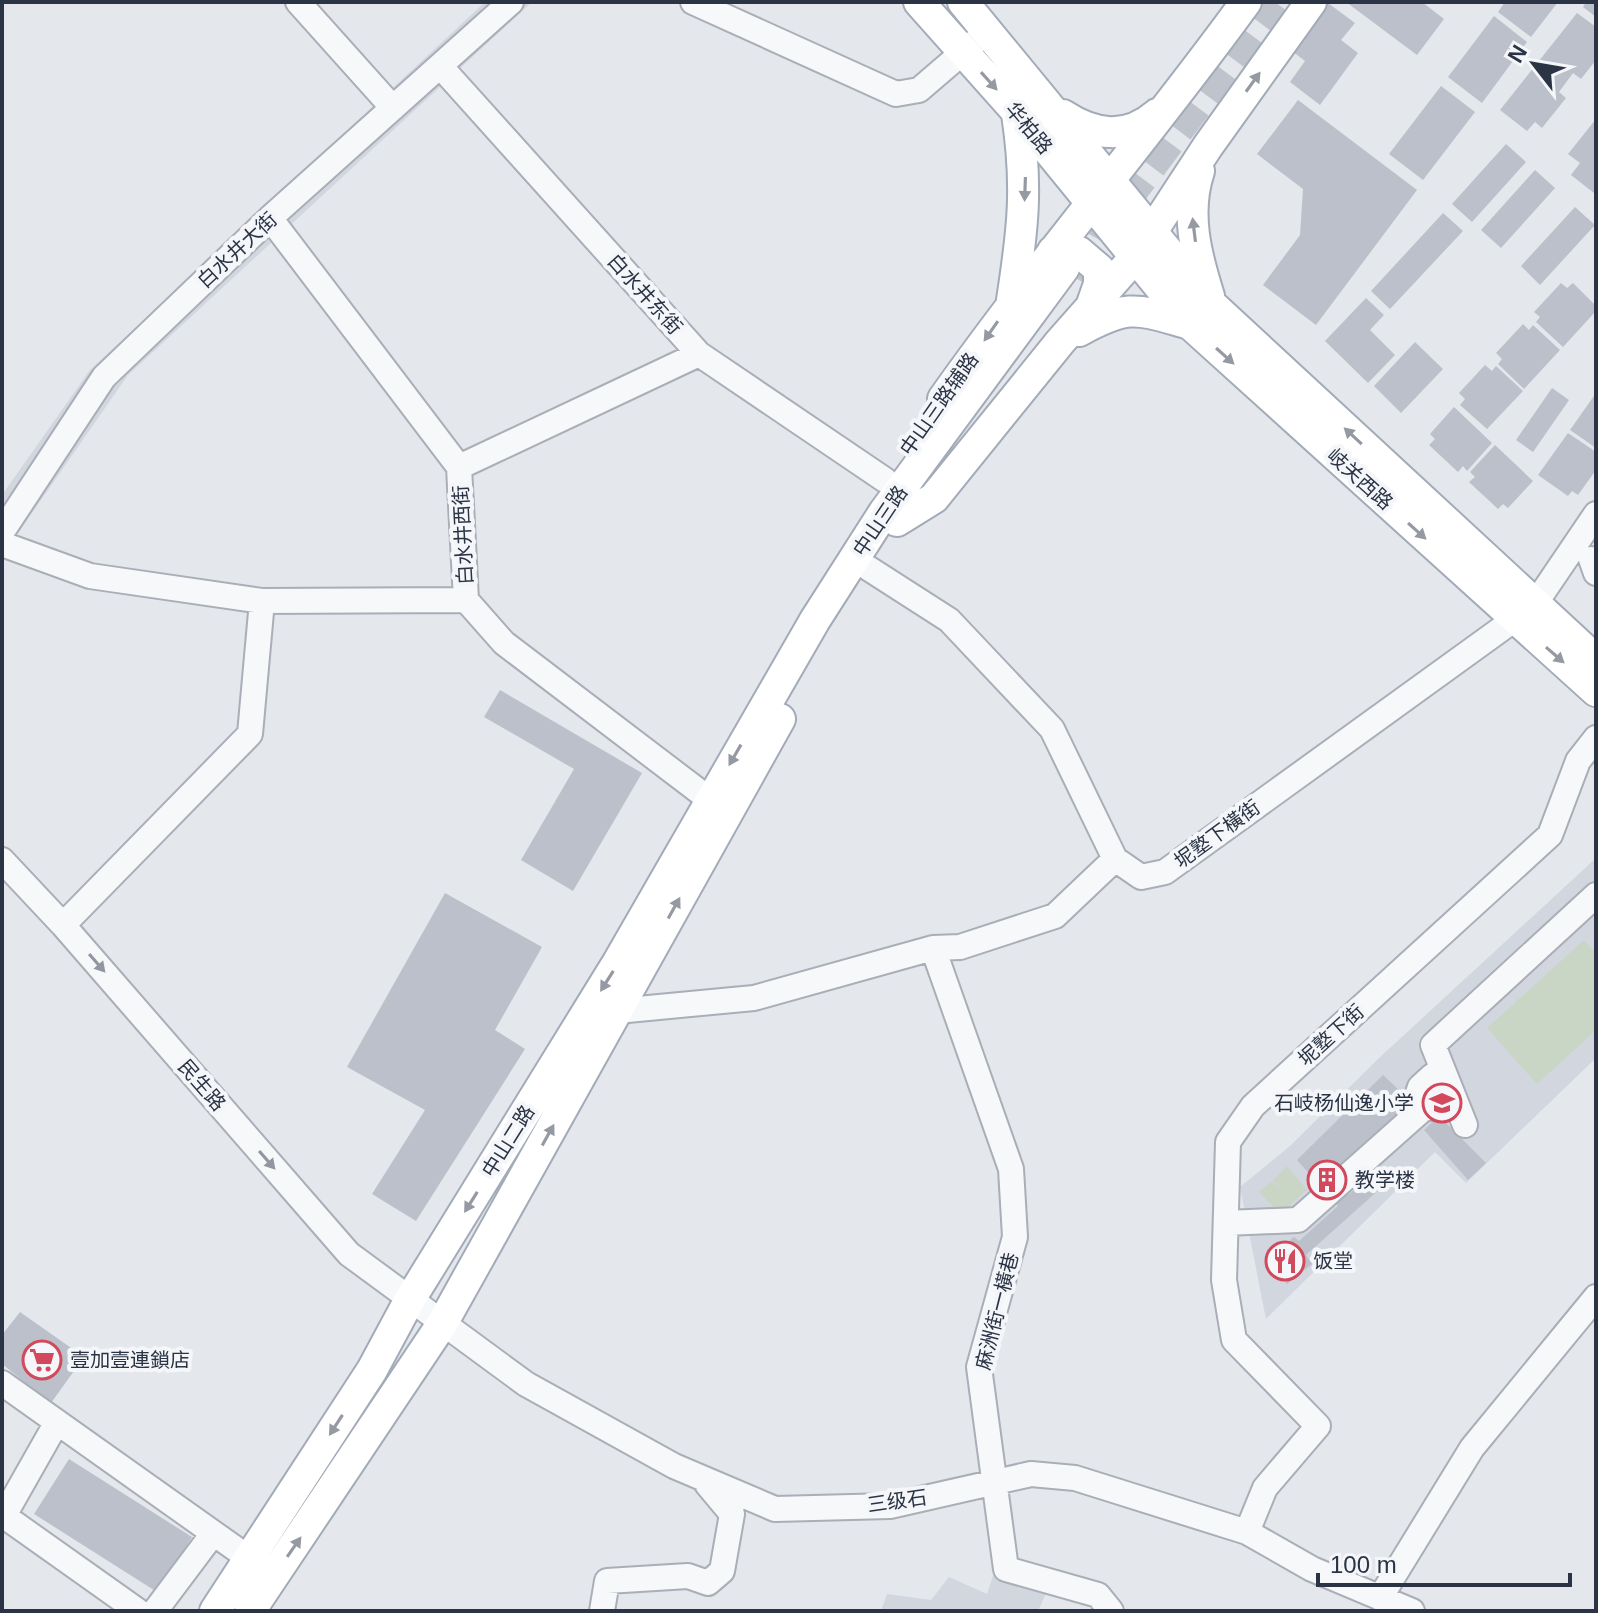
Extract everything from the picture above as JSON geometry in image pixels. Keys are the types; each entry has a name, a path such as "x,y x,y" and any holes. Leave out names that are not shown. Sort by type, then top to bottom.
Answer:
{"main road":[{"name":"华柏路","path":"919,2 1017,112 1101,193 1143,245"},
{"name":"华柏路","path":"963,2 1053,109 1101,193"},
{"path":"1053,109 1083,128 1124,132 1143,126 1177,97 1246,2"},
{"path":"1060,342 1114,312 1201,315 1192,192 1208,146 1311,2"},
{"name":"中山三路辅路","path":"897,521 934,498 1060,342 1072,276 1101,193 1177,97"},
{"path":"1012,302 1025,210 1026,170 1017,112"},
{"name":"中山三路辅路","path":"815,620 831,562 885,480 1012,302 1143,245 1208,146"},
{"name":"岐关西路","path":"1143,245 1201,315 1525,611 1596,691"},
{"name":"中山三路","path":"797,669 897,521 1072,276"},
{"name":"中山三路","path":"797,669 815,620 884,512 1072,276"},
{"name":"岐关西路","path":"1525,611 1596,660"},
{"name":"中山二路","path":"215,1611 372,1370 409,1301 618,962 709,799 797,669"},
{"name":"中山二路","path":"250,1611 442,1324 617,1011 797,669"}],"street":[{"path":"298,2 393,108"},
{"name":"白水井大街","path":"2,532 104,377 270,218 511,2"},
{"path":"693,2 896,94 919,90 986,31"},
{"name":"白水井东街","path":"441,67 699,354 885,480"},
{"name":"白水井西街","path":"270,218 363,345 459,467 466,600 504,643 709,799"},
{"path":"459,467 699,354"},
{"path":"1525,611 1596,514"},
{"path":"2,544 90,576 262,601 466,600"},
{"path":"617,1011 754,998 933,948 960,947 1055,916 1115,859 1052,729 949,620 868,568"},
{"path":"63,925 250,734 262,601"},
{"name":"坭墪下橫街","path":"1115,859 1141,877 1165,872 1525,611"},
{"name":"坭墪下街","path":"1247,1532 1265,1488 1318,1426 1234,1340 1224,1280 1228,1142 1253,1106 1550,835 1578,761 1596,738"},
{"name":"民生路","path":"3,865 63,925 349,1254 409,1301"},
{"path":"1465,1125 1433,1045 1596,895"},
{"name":"麻洲街一橫巷","path":"933,948 1011,1169 1015,1237 979,1367 1006,1569 1098,1595 1111,1611"},
{"path":"1226,1223 1298,1220 1424,1108 1417,1096 1420,1087 1432,1076 1450,1086"},
{"path":"1380,1598 1472,1448 1596,1297"},
{"name":"三级石","path":"409,1301 526,1384 702,1478 775,1509 890,1506 1031,1474 1075,1478 1247,1532 1312,1569 1412,1611"},
{"path":"2,1383 212,1535 250,1559"},
{"path":"57,1422 3,1518 138,1611"},
{"path":"602,1611 607,1581 688,1576 708,1583 722,1571 732,1514 702,1478"},
{"path":"155,1611 212,1535"}],"shaded area":[{"path":"485,2 532,2 128,375 2,556 2,495 90,370"},
{"name":"石岐杨仙逸小学","path":"1596,858 1596,1058 1466,1183 1435,1152 1266,1319 1240,1187 1290,1146 1378,1059"},
{"path":"993,1576 1047,1591 1038,1611 881,1611 887,1594 931,1600 949,1577 987,1594"}],"green space":[{"path":"1584,940 1596,954 1596,1030 1537,1084 1487,1028"},
{"path":"1287,1166 1307,1190 1280,1214 1259,1192 1272,1181 1283,1191 1273,1180"}],"building":[{"path":"1346,2 1422,2 1444,19 1417,55"},
{"path":"1505,2 1558,2 1531,37 1498,12"},
{"path":"1586,2 1596,2 1596,17 1583,7"},
{"path":"1328,3 1355,23 1341,40 1358,53 1320,105 1290,82 1305,61 1292,51"},
{"path":"1577,13 1596,27 1596,60 1581,79 1573,73 1559,92 1566,98 1542,128 1535,122 1527,131 1500,110"},
{"path":"1494,16 1527,42 1482,103 1448,77"},
{"path":"1441,86 1475,112 1423,180 1389,154"},
{"path":"1298,100 1417,190 1316,325 1263,285 1300,235 1303,189 1257,154"},
{"path":"1596,119 1594,193 1571,175 1580,163 1568,154"},
{"path":"1506,144 1526,162 1472,222 1452,204"},
{"path":"1535,170 1555,188 1501,248 1481,230"},
{"path":"1575,207 1595,225 1540,285 1521,266"},
{"path":"1443,213 1463,231 1390,309 1371,291"},
{"path":"1561,283 1567,288 1573,283 1596,306 1596,311 1563,347 1536,322 1540,317 1534,312"},
{"path":"1366,298 1384,315 1370,330 1395,355 1368,383 1325,341"},
{"path":"1523,324 1529,330 1533,325 1560,350 1524,389 1498,364 1502,359 1496,353"},
{"path":"1415,342 1443,369 1401,413 1374,386"},
{"path":"1485,365 1492,371 1496,366 1523,391 1487,429 1460,405 1465,399 1459,393"},
{"path":"1552,388 1569,400 1533,452 1516,440"},
{"path":"1596,393 1596,448 1570,430"},
{"path":"1454,407 1492,443 1467,471 1463,466 1458,472 1429,445 1435,439 1430,434"},
{"path":"1568,433 1596,452 1596,470 1578,495 1572,491 1568,496 1538,475"},
{"path":"1495,445 1533,481 1508,508 1503,504 1498,509 1469,482 1475,477 1470,472"},
{"path":"500,690 642,773 573,891 521,860 574,769 484,717"},
{"path":"445,893 542,947 495,1030 525,1049 416,1221 372,1194 425,1110 347,1067"},
{"name":"教学楼","path":"1383,1075 1417,1107 1335,1183 1348,1195 1370,1177 1382,1187 1306,1255 1312,1264 1287,1284 1267,1260 1294,1237 1299,1241 1338,1206 1297,1160"},
{"path":"1439,1116 1486,1163 1468,1180 1424,1130"},
{"name":"壹加壹連鎖店","path":"20,1312 84,1357 51,1403 2,1364 2,1335"},
{"path":"69,1459 192,1537 157,1592 34,1514"}],"tunnel":[{"path":"1079,280 1118,211 1275,2"}],"place":[{"name":"石岐杨仙逸小学","path":"1442,1103"},
{"name":"教学楼","path":"1327,1180"},
{"name":"饭堂","path":"1285,1261"},
{"name":"壹加壹連鎖店","path":"42,1360"}]}
